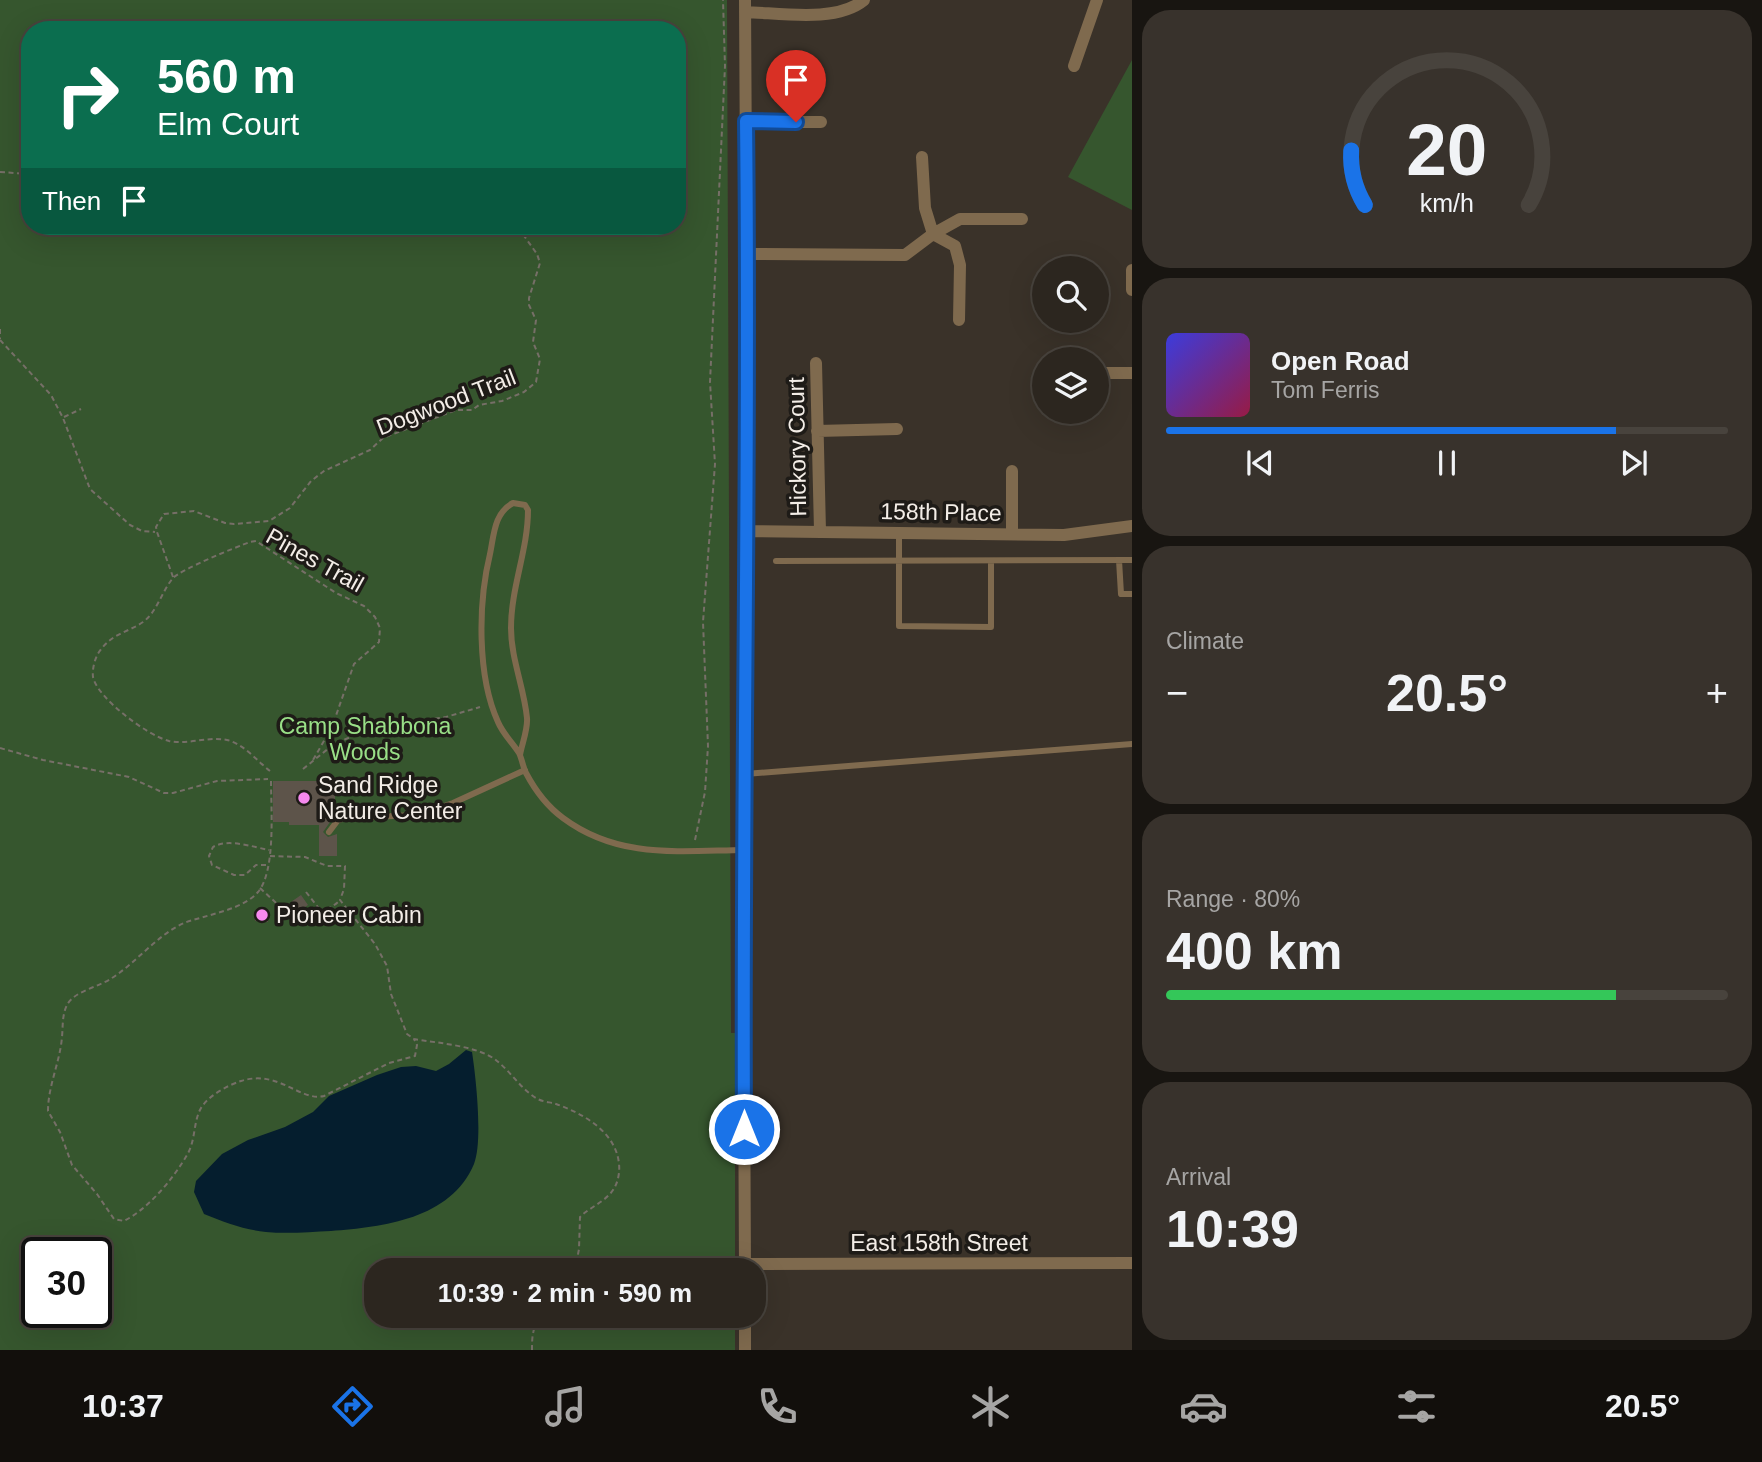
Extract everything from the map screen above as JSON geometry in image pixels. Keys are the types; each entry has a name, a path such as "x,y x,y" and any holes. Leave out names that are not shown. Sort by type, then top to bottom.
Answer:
{"street":[{"path":"745,1258 743,850 748,531 745,6 837,14 854,9 864,0"},
{"path":"1074,66 1097,0"},
{"path":"746,121 821,122"},
{"path":"922,157 925,208 933,233 956,246 960,265 959,320"},
{"path":"747,254 905,255 933,233 960,219 1023,219"},
{"path":"1132,270 1132,290"},
{"name":"Hickory Court","path":"816,363 820,531"},
{"path":"1109,373 1132,373"},
{"path":"817,431 897,429"},
{"path":"1012,471 1012,534"},
{"name":"158th Place","path":"748,531 1064,535 1132,526"},
{"name":"East 158th Street","path":"766,1267 1132,1263"},
{"path":"745,1328 745,1350"}],"lane":[{"path":"520,755 527,720 515,668 511,628 515,587 525,547 528,519 528,510 521,503 508,506 498,517 481,596 482,642 491,703 497,721 520,755 533,785 561,817 601,840 619,846 640,850 743,850"},
{"path":"898,532 899,626 991,628 991,561"},
{"path":"1119,560 1122,594 1132,594"},
{"path":"776,561 1132,560"},
{"path":"745,774 1132,744"},
{"path":"329,832 338,820 346,818 398,817 433,811 525,770"}],"path":[{"path":"694,850 705,792 708,747 703,622 715,464 710,382 724,66 723,0"},
{"path":"0,172 21,173"},
{"name":"Dogwood Trail","path":"156,532 159,520 164,514 173,512 194,512 225,523 269,522 290,508 311,481 324,471 370,450 383,438 456,410 472,410 479,405 502,401 524,392 536,382 540,359 533,342 536,320 529,305 529,298 540,263 523,235"},
{"path":"0,329 0,340 44,386 63,418 90,489 99,500 130,525 142,531 156,532 173,578"},
{"path":"63,418 81,410"},
{"name":"Pines Trail","path":"270,771 228,740 179,742 151,734 117,710 97,687 93,678 95,659 100,651 117,634 143,622 180,572 256,541 336,593 364,606 375,617 380,628 379,642 354,664 332,726 313,760"},
{"path":"303,769 334,744 370,729 446,717 491,703"},
{"path":"0,748 43,760 129,777 164,793 217,781 270,780 270,850 260,888 249,898 228,909 172,930 109,980 72,998 67,1004 63,1016 61,1053 48,1111 61,1132 72,1165 114,1219 119,1222 128,1219 159,1192 188,1154 201,1108 207,1100 224,1089 241,1081 268,1078 297,1088 308,1096 324,1096 389,1063 415,1056 417,1045 414,1039"},
{"path":"267,866 257,865 245,875 234,875 212,865 209,856 213,847 222,844 270,850"},
{"path":"260,888 287,913 321,912 340,900 344,889 345,866 327,866 306,858 269,856"},
{"path":"306,892 321,912"},
{"path":"340,900 375,944 387,966 391,994 407,1034 414,1039 476,1051 495,1059 527,1092 585,1118 601,1129 612,1142 618,1155 616,1185 606,1198 580,1217 577,1258"},
{"path":"532,1350 535,1328"}],"green space":[{"name":"Camp Shabbona Woods","path":"0,0 727,0 731,1033 735,1033 735,1258 364,1258 364,1328 735,1328 735,1350 0,1350"},
{"path":"1132,60 1132,210 1068,177"}],"water":[{"path":"466,1050 472,1052 475,1077 478,1109 477,1154 463,1183 449,1197 432,1208 413,1217 372,1227 298,1233 250,1229 204,1214 194,1192 196,1181 222,1154 248,1140 285,1127 313,1112 329,1096 377,1075 401,1067 416,1066 436,1071"}],"building":[{"name":"Sand Ridge Nature Center","path":"273,781 335,781 335,815 323,832 328,837 337,834 337,856 319,856 319,825 273,822"},
{"name":"Pioneer Cabin","path":"301,895 308,905 298,912 291,902"},
{"name":"Pioneer Cabin","path":"256,909 268,909 268,922 255,921"}],"place":[{"name":"Sand Ridge Nature Center","path":"304,798"},
{"name":"Pioneer Cabin","path":"262,915"}],"route":[{"path":"744,1129 743,850 748,531 746,121 796,122"}]}
